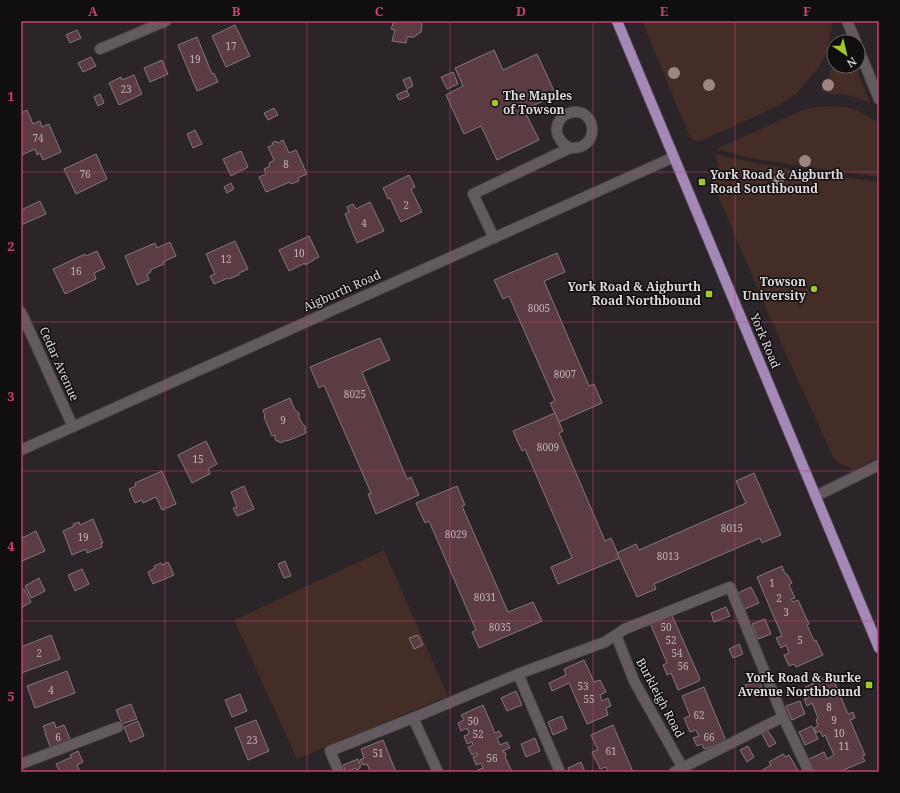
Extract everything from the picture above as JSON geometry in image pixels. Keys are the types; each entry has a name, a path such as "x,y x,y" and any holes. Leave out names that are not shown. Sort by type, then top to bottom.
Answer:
{"main road":[{"name":"York Road","path":"617,21 879,648"}],"street":[{"path":"100,49 166,21"},
{"path":"847,21 853,34"},
{"path":"866,67 879,99"},
{"path":"494,238 473,194 570,148"},
{"name":"Aigburth Road","path":"21,450 674,156"},
{"name":"Cedar Avenue","path":"21,312 73,427"},
{"path":"816,496 879,465"},
{"path":"339,772 330,752 518,674 605,642 625,630 730,587 783,717 809,772"},
{"name":"Burkleigh Road","path":"616,635 634,681 681,770"},
{"path":"518,674 560,772"},
{"path":"681,770 783,717"},
{"path":"414,718 438,772"},
{"path":"21,764 118,727"}],"shaded area":[{"path":"642,21 833,21 831,34 826,34 825,56 818,68 797,93 780,105 707,138 694,141 690,137"},
{"path":"829,74 858,74 870,103 851,96 821,91"},
{"path":"828,106 847,107 878,122 879,177 749,158 716,149 803,110"},
{"path":"715,155 839,177 879,182 879,457 854,470 851,470 851,467 840,464 834,459 781,343 710,177 713,170 719,166"},
{"path":"384,550 448,696 297,759 234,620"}],"building":[{"path":"394,21 420,21 422,25 421,32 414,37 407,37 406,43 392,41 395,30 391,29"},
{"path":"235,25 250,56 226,67 212,36"},
{"path":"77,30 81,38 70,43 66,35"},
{"path":"197,37 212,74 214,73 218,82 197,91 178,45"},
{"name":"The Maples of Towson","path":"494,50 503,70 537,54 556,95 524,110 539,140 497,160 481,126 464,134 446,95 463,86 455,68"},
{"path":"91,57 96,66 83,72 78,63"},
{"path":"162,60 168,74 150,82 144,68"},
{"path":"453,72 458,84 447,89 441,77"},
{"path":"134,75 142,94 119,105 109,83 121,77 122,80"},
{"path":"410,77 413,86 407,89 403,80"},
{"path":"407,90 409,96 399,100 396,95"},
{"path":"100,94 104,103 98,106 94,97"},
{"path":"274,108 278,115 268,120 264,113"},
{"path":"27,110 33,124 40,121 42,127 49,124 61,152 43,160 40,153 37,155 35,149 22,155 21,113"},
{"path":"195,130 202,144 193,148 187,134"},
{"path":"283,140 289,153 296,150 307,174 298,178 299,181 291,184 290,182 266,192 259,177 266,174 264,169 270,166 269,163 274,160 268,147 273,145 272,143 276,141 278,143"},
{"path":"241,151 248,167 231,176 223,159"},
{"path":"96,154 107,179 76,194 64,169"},
{"path":"409,175 415,187 411,189 422,212 401,222 390,198 388,199 383,188"},
{"path":"231,183 234,189 227,193 224,187"},
{"path":"40,201 46,214 21,225 21,210"},
{"path":"370,202 384,231 357,243 345,214 349,212 347,207 353,204 356,209"},
{"path":"309,236 319,257 305,265 305,263 289,271 279,250"},
{"path":"235,241 248,269 239,273 239,275 214,284 210,276 215,274 206,254"},
{"path":"170,242 176,256 163,262 164,264 150,270 151,272 147,274 149,280 137,285 125,256 155,243 157,248"},
{"path":"97,251 105,268 94,273 96,279 65,294 53,269 85,254 86,256"},
{"path":"557,253 565,272 544,281 589,386 594,384 602,403 559,422 550,403 555,401 509,296 503,299 494,280"},
{"path":"380,338 390,360 362,372 407,479 411,477 419,495 376,514 368,494 371,493 324,385 319,388 310,367"},
{"path":"290,398 295,410 299,413 299,418 305,426 306,433 280,443 279,441 276,441 275,435 272,436 264,417 263,410"},
{"path":"555,413 563,431 559,433 605,541 611,538 620,558 558,584 551,567 572,558 525,449 522,451 513,431"},
{"path":"206,441 217,464 208,469 210,474 192,483 178,455"},
{"path":"162,471 176,504 162,510 156,497 143,503 142,500 135,503 129,489 136,486 135,483"},
{"path":"754,473 781,535 762,543 760,538 654,584 656,589 637,597 617,553 636,544 639,550 746,503 736,481"},
{"path":"244,486 254,509 237,516 233,508 237,507 231,492"},
{"path":"457,486 465,505 462,506 508,612 533,602 542,621 479,648 472,632 476,630 429,521 425,523 416,503"},
{"path":"93,519 103,543 101,543 102,547 87,553 86,549 72,555 63,531 74,526 73,524 79,522 80,525"},
{"path":"36,531 45,551 22,561 21,536 22,538"},
{"path":"285,561 291,576 284,578 278,564"},
{"path":"168,562 174,575 153,584 148,572 155,568 154,566 161,563 162,565"},
{"path":"782,566 785,574 787,574 792,583 789,585 795,598 791,599 793,602 798,600 809,624 807,625 814,641 816,640 823,655 796,667 794,664 789,666 784,655 789,653 786,645 781,648 776,638 782,636 757,577"},
{"path":"82,569 89,584 75,591 68,575"},
{"path":"39,578 45,591 31,598 25,586"},
{"path":"751,587 759,603 745,609 738,593"},
{"path":"24,589 31,602 21,608 21,591"},
{"path":"726,607 730,616 714,622 711,613"},
{"path":"671,613 700,679 699,681 678,690 671,673 667,675 663,665 667,663 650,623"},
{"path":"765,619 771,634 758,639 752,624"},
{"path":"51,635 60,659 21,673 21,647"},
{"path":"418,635 423,645 414,649 409,638"},
{"path":"739,644 743,654 733,658 729,649"},
{"path":"584,660 594,682 600,680 606,692 600,695 602,701 608,698 611,706 606,708 608,715 587,724 569,683 552,691 549,683 566,675 564,669"},
{"path":"67,671 75,693 35,708 27,686"},
{"path":"832,676 848,714 853,712 855,718 850,720 865,755 862,756 865,761 839,772 815,772 809,759 824,752 827,759 834,755 825,735 823,737 820,731 816,733 814,728 818,726 816,720 818,718 812,703 807,706 804,699 809,697 805,687 813,684 812,681 822,677 823,680"},
{"path":"759,680 762,687 748,692 745,685"},
{"path":"704,687 726,741 704,749 702,744 697,746 693,738 699,736 696,730 690,732 684,718 690,716 682,696"},
{"path":"516,691 522,705 507,711 501,698"},
{"path":"240,694 247,711 232,717 225,700"},
{"path":"800,701 805,714 792,720 786,706"},
{"path":"131,704 137,719 122,724 116,710"},
{"path":"483,705 495,733 499,731 502,736 497,738 500,745 507,742 510,748 502,751 505,752 505,757 512,772 479,772 478,770 483,768 481,763 476,765 473,757 478,755 477,753 472,755 468,747 473,745 472,742 467,744 464,736 469,734 467,728 461,731 458,723 464,720 461,715"},
{"path":"562,716 567,729 553,735 548,722"},
{"path":"256,720 269,751 248,760 235,728"},
{"path":"138,721 144,736 130,742 124,727"},
{"path":"54,722 56,728 64,725 71,741 51,749 43,726"},
{"path":"613,725 633,772 608,772 606,767 600,769 592,752 598,750 591,735"},
{"path":"812,726 818,739 805,745 799,732"},
{"path":"768,731 776,743 769,747 762,734"},
{"path":"535,738 540,751 526,757 521,744"},
{"path":"383,740 396,772 368,772 370,771 367,764 363,765 360,760 364,758 361,749"},
{"path":"748,746 754,757 747,762 740,750"},
{"path":"78,751 83,762 77,765 80,772 60,772 56,764 72,757 70,755"},
{"path":"783,754 785,757 789,755 799,772 759,772 771,765 769,762"},
{"path":"358,759 361,766 360,768 346,772 343,765"},
{"path":"581,762 585,772 569,772 568,768"}],"place":[{"name":"The Maples of Towson","path":"495,103"},
{"name":"York Road & Aigburth Road Southbound","path":"702,182"},
{"name":"Towson University","path":"814,289"},
{"name":"York Road & Aigburth Road Northbound","path":"709,294"},
{"name":"York Road & Burke Avenue Northbound","path":"869,685"}]}
